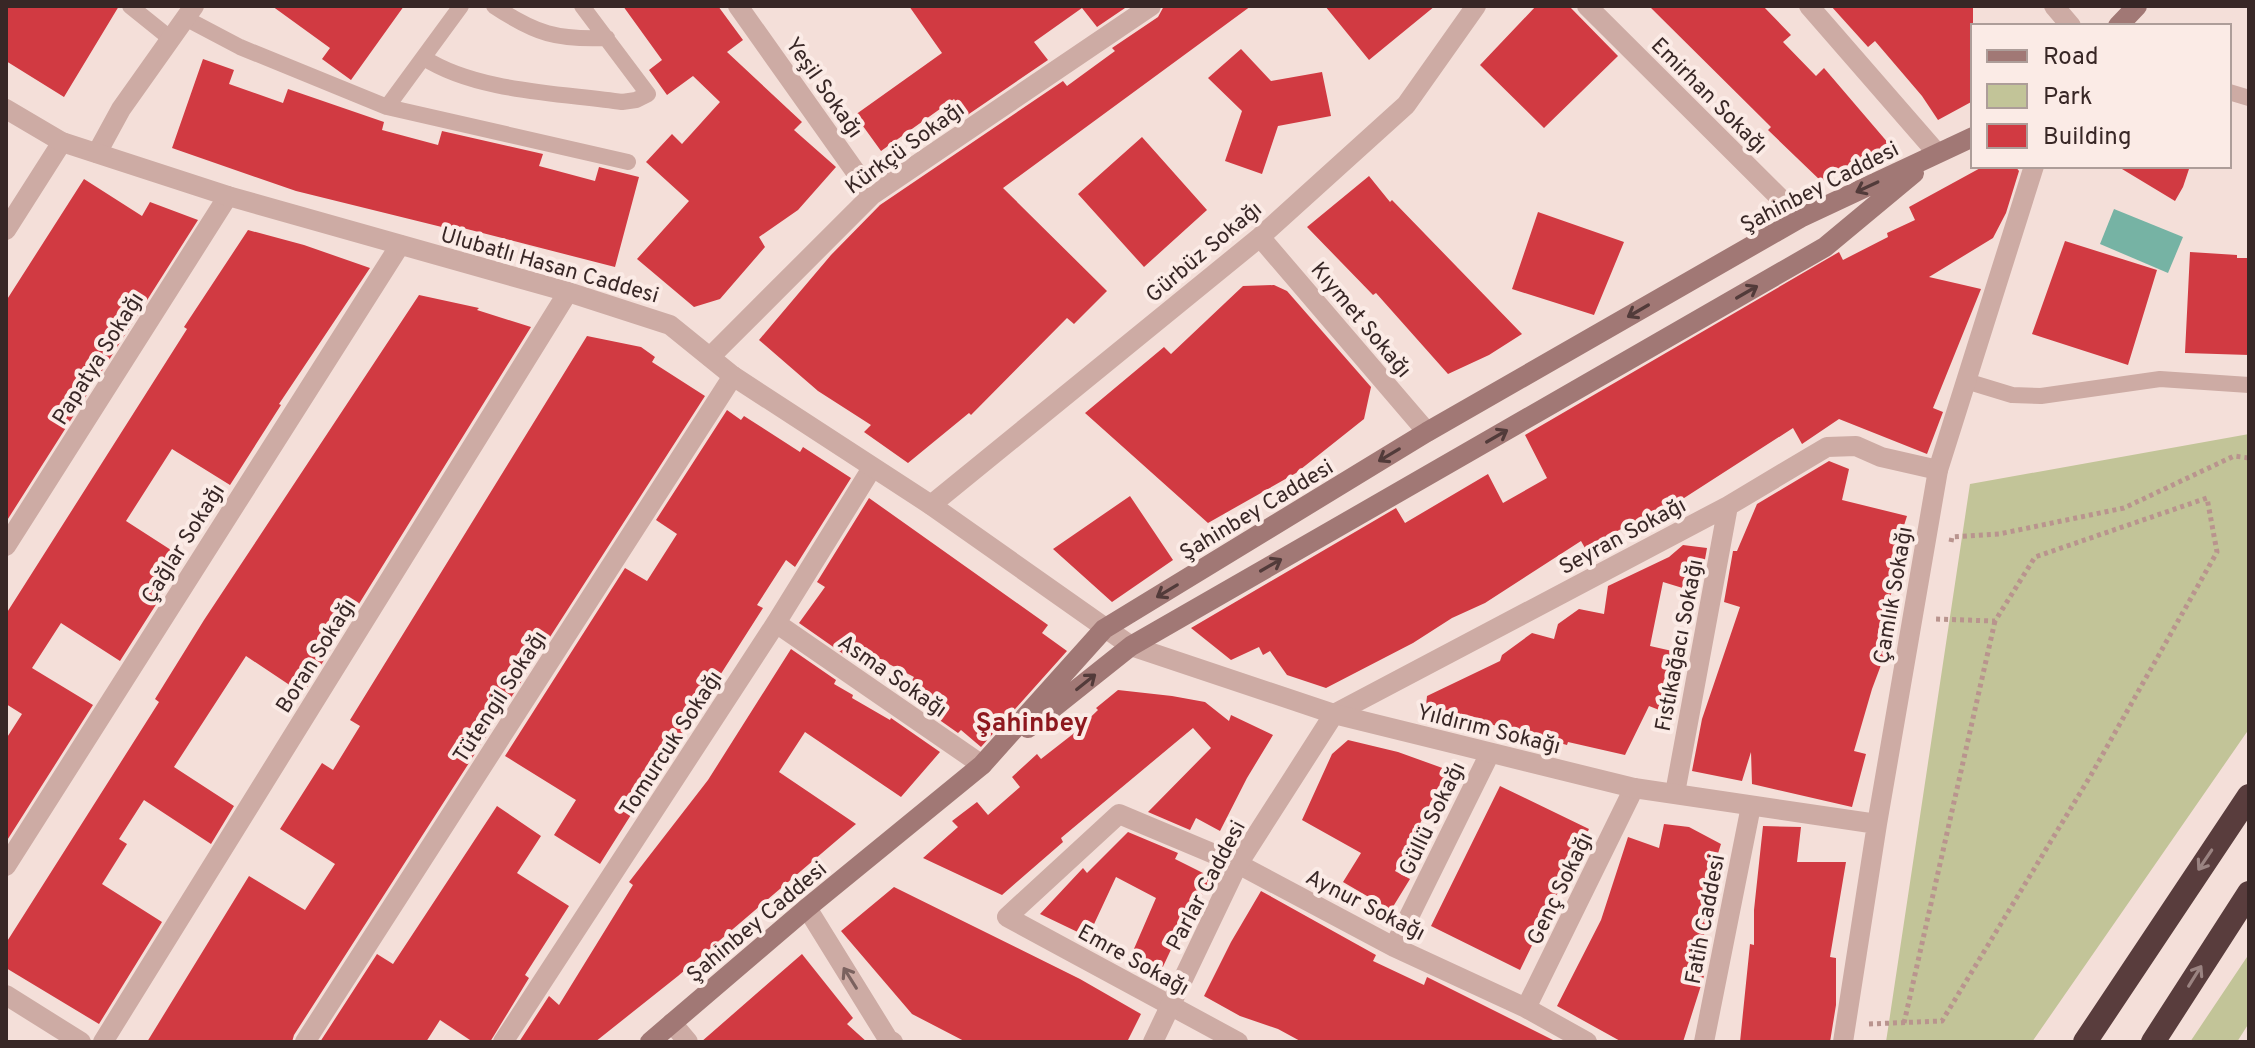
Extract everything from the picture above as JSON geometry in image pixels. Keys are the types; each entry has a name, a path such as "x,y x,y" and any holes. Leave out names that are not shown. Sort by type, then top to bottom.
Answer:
{"highway":[{"path":"2085,1042 2249,796"},
{"path":"2153,1042 2249,893"}],"main road":[{"path":"2120,24 2137,6"},
{"name":"Şahinbey Caddesi","path":"650,1042 982,765 1104,629 1427,432 1800,218 1971,138"},
{"path":"982,765 1131,646 1825,247 1937,153"}],"street":[{"name":"Yeşil Sokağı","path":"738,6 872,195"},
{"name":"Kürkçü Sokağı","path":"710,357 872,195 1151,6"},
{"name":"Gürbüz Sokağı","path":"931,505 1260,237 1406,105 1476,6"},
{"name":"Emirhan Sokağı","path":"1587,6 1800,218"},
{"path":"1809,6 1937,153"},
{"path":"2054,6 2069,24"},
{"path":"97,153 121,109 190,12"},
{"name":"Ulubatlı Hasan Caddesi","path":"6,109 62,142 228,196 568,292 670,325 733,376 931,505 1104,629"},
{"path":"6,230 62,142"},
{"name":"Çamlık Sokağı","path":"1843,1042 1938,470 2033,168"},
{"name":"Papatya Sokağı","path":"6,546 228,196"},
{"name":"Kıymet Sokağı","path":"1260,237 1427,432"},
{"name":"Çağlar Sokağı","path":"6,866 400,245"},
{"name":"Boran Sokağı","path":"103,1042 568,292"},
{"name":"Tütengil Sokağı","path":"305,1042 733,376"},
{"name":"Seyran Sokağı","path":"1334,714 1728,506 1827,447 1856,446 1881,457 1938,470"},
{"name":"Tomurcuk Sokağı","path":"503,1042 776,623 872,468"},
{"name":"Fıstıkağacı Sokağı","path":"1675,793 1728,506"},
{"name":"Asma Sokağı","path":"776,623 982,765"},
{"name":"Yıldırım Sokağı","path":"1104,629 1131,646 1334,714 1634,788 1877,824"},
{"name":"Parlar Caddesi","path":"1153,1042 1238,864 1334,714"},
{"name":"Güllü Sokağı","path":"1394,947 1490,753"},
{"name":"Genç Sokağı","path":"1526,1008 1634,788"},
{"name":"Fatih Caddesi","path":"1704,1042 1751,806"},
{"name":"Aynur Sokağı","path":"1007,917 1119,814 1238,864 1394,947 1526,1008 1587,1042"},
{"path":"807,908 888,1039 893,1042"},
{"name":"Emre Sokağı","path":"1007,917 1238,1042"},
{"path":"6,995 81,1042"},
{"path":"672,1023 688,1042"}],"lane":[{"path":"130,6 171,39"},
{"path":"387,107 461,6"},
{"path":"494,6 543,33 571,39 607,38"},
{"path":"424,58 475,81 622,102 648,94 582,6"},
{"path":"190,12 240,47 387,107 628,162"},
{"path":"1966,381 2012,395 2041,396 2160,379 2249,385"}],"path":[{"path":"1949,551 1952,537 1999,534 2124,508 2234,456 2249,458"},
{"path":"1860,1025 1904,1023 1942,1021 2091,775 2217,552 2207,498 2035,557 1995,621 1904,1023"},
{"path":"1935,606 1932,619 1995,621"}],"green space":[{"path":"2249,434 2249,729 2032,1042 1886,1042 1970,484"},
{"path":"2249,954 2249,1023 2237,1042 2190,1042"}],"water":[{"path":"2114,209 2183,237 2168,273 2100,244"}],"building":[{"path":"6,6 119,6 64,97 6,61"},
{"path":"272,6 404,6 351,80 322,59 330,48"},
{"path":"623,6 718,6 743,40 727,52 802,122 794,130 836,167 798,210 759,237 765,247 720,299 694,307 637,259 689,201 646,162 672,134 682,144 720,102 693,76 667,95 649,70 662,60"},
{"path":"909,6 1128,6 1097,27 1082,8 1034,42 1048,60 966,116 954,99 881,151 855,115 942,53"},
{"path":"1164,6 1251,6 1003,188 1107,291 1074,324 1067,318 971,415 969,413 908,463 864,432 871,425 818,391 759,340 831,255 880,205 1063,81 1067,86 1115,51 1112,48 1158,17"},
{"path":"1325,6 1435,6 1369,60"},
{"path":"1536,6 1569,6 1618,56 1544,128 1480,65"},
{"path":"1649,6 1763,6 1791,35 1783,42 1816,76 1824,68 1889,144 1822,182"},
{"path":"1831,6 1973,6 1971,102 1938,120 1922,96 1875,41 1868,47"},
{"path":"1241,49 1271,81 1322,72 1331,116 1278,126 1262,174 1225,161 1242,111 1208,78"},
{"path":"203,59 234,70 229,84 283,103 288,89 384,122 382,130 438,145 442,131 543,154 539,166 595,181 599,167 639,177 615,267 459,227 458,231 296,191 172,148"},
{"path":"1142,137 1207,210 1144,267 1078,194"},
{"path":"1980,168 2017,168 2019,171 2006,213 1993,238 1929,277 1981,289 1933,408 1943,412 1927,454 1839,419 1802,444 1793,428 1681,500 1585,548 1581,541 1485,603 1326,688 1287,675 1270,651 1263,655 1259,647 1231,660 1191,628 1396,508 1405,523 1488,474 1503,503 1547,478 1525,435 1839,252 1843,260 1888,237 1887,233 1915,220 1909,207"},
{"path":"2120,168 2189,168 2175,201"},
{"path":"1369,176 1390,202 1392,200 1522,334 1489,355 1448,374 1376,293 1373,295 1307,227"},
{"path":"84,179 142,216 150,202 198,220 6,522 6,301"},
{"path":"1538,212 1624,242 1594,315 1512,289"},
{"path":"248,230 370,268 279,404 230,485 172,449 126,521 185,559 120,661 61,623 32,668 93,705 6,842 6,739 22,714 6,704 6,614 187,329 184,327"},
{"path":"2065,241 2157,270 2128,365 2032,334"},
{"path":"2190,252 2249,258 2249,355 2185,353"},
{"path":"1274,285 1287,291 1371,387 1364,419 1296,473 1208,523 1085,413 1164,347 1171,354 1243,286"},
{"path":"419,295 479,308 477,310 531,327 303,694 246,656 174,767 234,806 211,844 144,800 119,839 127,844 102,884 162,922 99,1024 6,968 6,943 159,702 155,699 204,620"},
{"path":"587,336 641,347 655,357 652,362 705,396 292,1042 147,1042 249,876 305,910 335,864 280,829 322,763 333,770 360,726 350,720"},
{"path":"727,410 741,420 744,416 800,452 803,447 851,478 795,567 786,560 757,605 763,608 717,680 708,675 686,710 694,715 600,864 554,835 576,800 505,756 625,568 647,581 677,534 656,520"},
{"path":"1829,461 1849,469 1842,500 1907,516 1894,557 1901,559 1876,647 1887,649 1854,751 1866,754 1852,807 1752,784 1751,752 1742,781 1692,771 1702,719 1740,607 1724,602 1733,551 1737,551 1757,504"},
{"path":"1130,496 1173,560 1112,602 1053,549"},
{"path":"869,498 1048,625 1042,633 1067,651 981,747 961,730 958,733 904,695 914,677 860,649 852,660 799,623 825,587 817,582"},
{"path":"1683,545 1707,548 1699,593 1663,582 1650,646 1681,653 1667,713 1649,706 1625,755 1568,742 1567,745 1486,723 1425,715 1427,696 1500,661 1502,655 1532,633 1554,639 1558,624 1579,609 1604,614 1608,586 1669,557"},
{"path":"791,649 836,680 834,684 853,695 852,698 891,718 940,752 901,797 805,732 779,772 856,824 678,976 595,1042 519,1042 549,996 559,1005 633,885 629,882 708,780"},
{"path":"1118,690 1205,702 1229,721 1231,715 1273,735 1220,831 1196,818 1190,830 1148,812 1211,748 1193,728 1061,838 1063,842 1002,895 923,858 958,827 952,821 977,802 988,815 1020,787 1012,777 1037,754 1041,759 1073,734 1098,710 1096,708"},
{"path":"1348,740 1398,752 1448,770 1395,871 1410,879 1391,910 1343,882 1361,853 1302,820 1332,754"},
{"path":"1500,786 1589,829 1520,970 1431,926"},
{"path":"497,806 541,836 517,873 569,906 525,975 529,978 490,1042 473,1042 440,1020 426,1042 320,1042 377,954 393,964"},
{"path":"1664,824 1689,827 1721,844 1708,885 1701,975 1704,976 1683,1042 1622,1042 1557,1006 1601,920 1628,837 1659,848"},
{"path":"1763,826 1801,827 1797,862 1846,862 1830,957 1836,958 1836,1005 1830,1042 1740,1042 1750,944 1754,945 1754,910"},
{"path":"1128,832 1178,853 1175,859 1211,877 1186,926 1183,924 1160,973 1130,958 1156,898 1116,877 1088,937 1040,914 1083,868 1087,873"},
{"path":"894,887 1080,979 1141,1014 1127,1042 966,1042 912,1014 841,931"},
{"path":"1261,891 1376,955 1373,961 1424,985 1427,977 1557,1042 1302,1042 1278,1029 1240,1016 1204,996"},
{"path":"802,954 853,1018 847,1024 867,1042 701,1042"}],"district":[{"name":"Şahinbey","path":"1032,722"}]}
